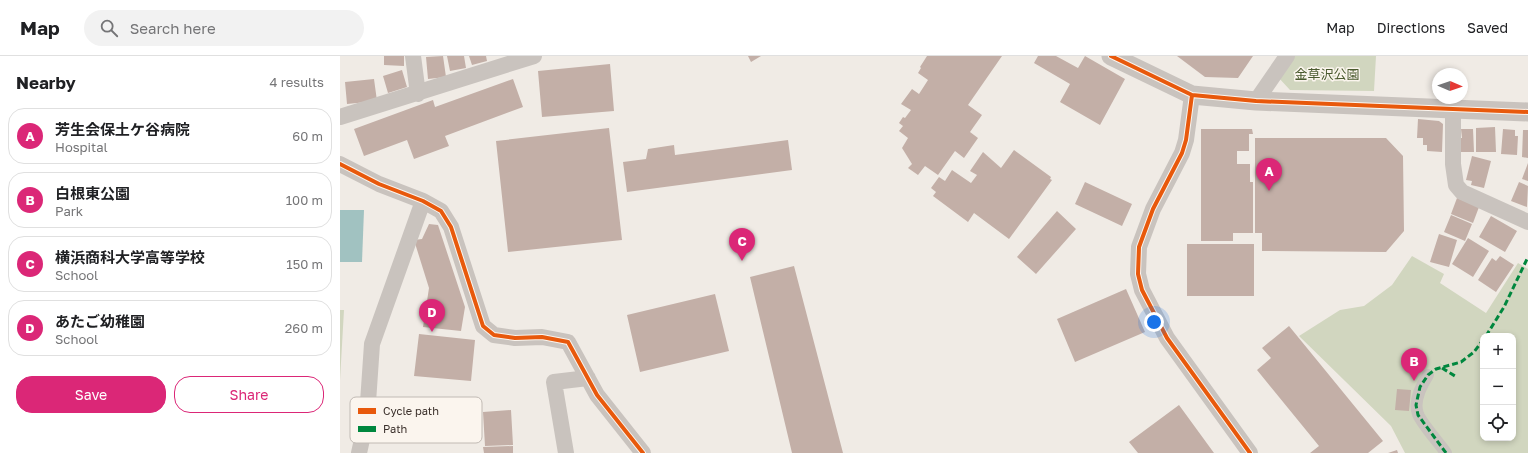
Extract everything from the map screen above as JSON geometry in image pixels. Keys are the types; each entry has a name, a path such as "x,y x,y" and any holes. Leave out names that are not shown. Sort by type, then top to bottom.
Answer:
{"street":[{"path":"413,56 418,94"},
{"path":"340,117 418,94 534,56"},
{"path":"1110,56 1192,95 1256,101 1528,112"},
{"path":"1256,101 1287,56"},
{"path":"1192,95 1186,140 1182,153 1152,209 1139,247 1138,274 1142,290 1167,338 1250,453"},
{"path":"1454,110 1453,164 1456,184 1462,192 1528,222"},
{"path":"340,164 378,184 423,201 441,211 451,227 484,326 494,335 515,338 542,337 568,342 597,395 643,453"},
{"path":"368,397 372,344 423,201"},
{"path":"1428,375 1420,387 1416,404 1418,415 1446,453"},
{"path":"566,453 554,382 588,378"},
{"path":"359,453 361,443"}],"green space":[{"name":"金草沢公園","path":"1294,56 1376,56 1374,91 1290,90 1278,77"},
{"path":"1412,256 1444,274 1440,283 1486,313 1518,263 1528,269 1528,453 1405,453 1391,426 1299,336 1340,310 1364,306 1392,285"},
{"path":"340,310 344,310 340,380"}],"water":[{"path":"340,210 364,210 362,262 340,262"}],"building":[{"path":"384,56 404,56 404,66 384,65"},
{"path":"443,56 446,77 428,79 426,57"},
{"path":"447,56 464,56 466,68 450,71"},
{"path":"469,56 486,56 487,61 472,65"},
{"path":"748,56 761,56 751,62"},
{"path":"927,56 1002,56 968,105 982,115 970,132 978,138 964,158 955,151 938,175 925,166 918,175 908,168 912,164 902,148 908,138 899,131 903,126 899,123 911,110 901,104 912,89 919,94 928,80 918,73"},
{"path":"1038,56 1056,56 1078,68 1085,56 1125,79 1100,125 1060,102 1070,84 1034,63"},
{"path":"1177,56 1253,56 1238,78 1205,77"},
{"path":"610,64 614,111 542,117 538,71"},
{"path":"402,70 407,87 388,93 383,76"},
{"path":"374,79 377,101 347,104 345,82"},
{"path":"513,79 523,107 445,136 449,146 414,159 407,140 364,156 354,129 433,100 435,107"},
{"path":"1418,119 1439,121 1443,124 1442,152 1427,151 1427,145 1423,145 1423,138 1417,138"},
{"path":"1495,127 1496,152 1476,152 1476,128"},
{"path":"609,128 622,240 508,252 496,141"},
{"path":"1201,129 1252,129 1253,134 1249,134 1249,151 1237,151 1237,164 1250,164 1250,182 1253,182 1253,233 1233,233 1233,241 1201,241"},
{"path":"1461,129 1473,129 1474,152 1461,152"},
{"path":"1503,129 1515,130 1515,136 1518,136 1517,155 1501,154"},
{"path":"1523,130 1528,130 1528,158 1522,157"},
{"path":"1255,138 1386,138 1403,156 1404,231 1386,252 1262,251 1262,233 1255,233"},
{"path":"788,140 792,170 627,192 623,162 646,159 648,149 674,145 675,155"},
{"path":"1014,150 1051,177 1050,179 1052,180 1009,239 974,213 968,222 933,196 936,192 931,188 939,177 945,181 952,170 971,183 977,175 970,171 983,152 1001,168"},
{"path":"1472,156 1491,161 1484,188 1471,185 1472,181 1466,180"},
{"path":"1528,163 1528,181 1522,179"},
{"path":"1085,182 1132,204 1122,226 1075,204"},
{"path":"1519,182 1528,186 1527,207 1511,201"},
{"path":"1457,198 1479,207 1473,223 1451,214"},
{"path":"1057,211 1076,229 1036,274 1017,257"},
{"path":"1451,215 1472,224 1465,241 1444,232"},
{"path":"1491,216 1517,231 1505,252 1479,237"},
{"path":"429,224 438,225 465,307 461,331 423,327 429,288 414,240 422,239"},
{"path":"1439,234 1457,240 1449,267 1430,262"},
{"path":"1468,238 1489,251 1473,277 1452,264"},
{"path":"1187,244 1254,244 1254,296 1187,296"},
{"path":"1500,256 1514,265 1496,292 1478,280 1492,258 1496,261"},
{"path":"794,266 843,453 792,453 750,277"},
{"path":"1126,289 1145,332 1075,362 1057,319"},
{"path":"715,294 729,351 640,372 627,315"},
{"path":"1289,326 1383,441 1368,453 1310,453 1319,446 1257,370 1271,358 1262,348"},
{"path":"419,334 475,340 471,381 414,376"},
{"path":"1397,389 1411,390 1409,411 1395,410"},
{"path":"1179,405 1214,453 1138,453 1129,442"},
{"path":"511,410 513,445 485,446 483,412"},
{"path":"513,446 513,453 484,453 483,447"},
{"path":"1397,450 1398,453 1388,453"}],"marked path":[{"path":"1488,333 1504,307 1528,257"},
{"path":"1446,453 1418,415 1416,405 1420,387 1428,375 1436,369 1461,362 1474,352 1480,344"},
{"path":"1442,368 1455,376"}],"cycle path":[{"path":"1111,56 1192,95 1256,101 1528,112"},
{"path":"1192,95 1186,140 1182,153 1153,209 1139,247 1138,274 1142,290 1167,338 1250,453"},
{"path":"340,164 379,184 423,201 441,211 451,227 483,326 494,335 515,338 542,337 568,342 597,395 643,453"}],"place":[{"name":"芳生会保土ケ谷病院","path":"1269,191"},
{"name":"横浜商科大学高等学校","path":"742,261"},
{"name":"あたご幼稚園","path":"432,332"},
{"name":"白根東公園","path":"1414,381"}]}
